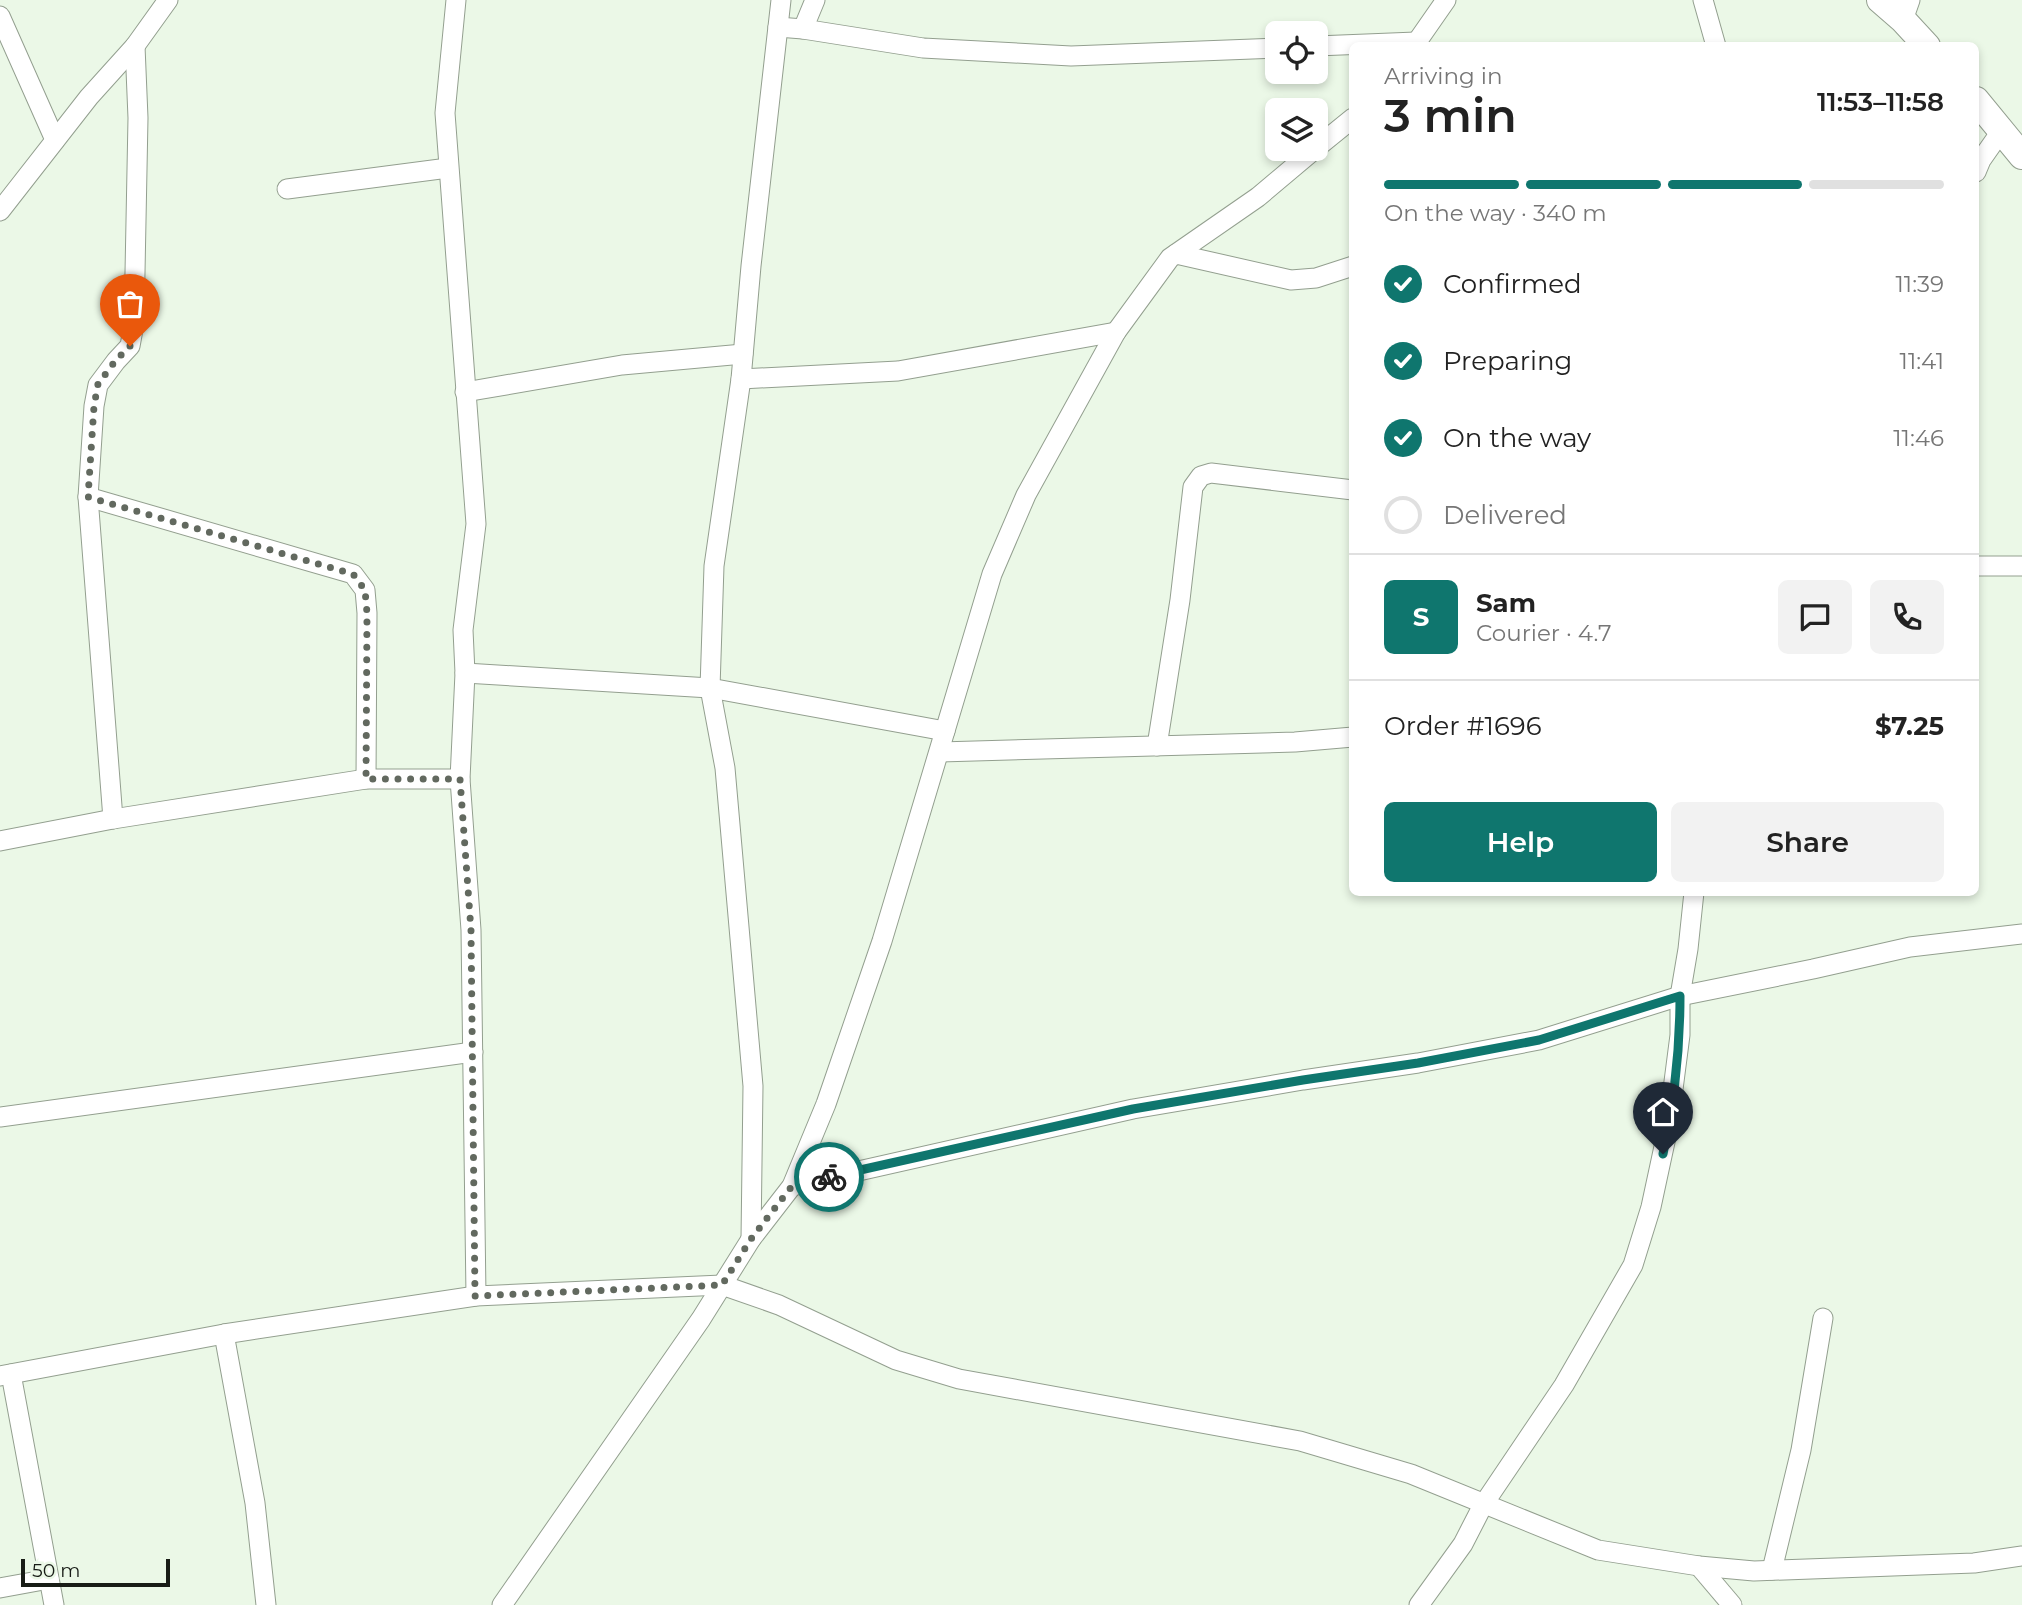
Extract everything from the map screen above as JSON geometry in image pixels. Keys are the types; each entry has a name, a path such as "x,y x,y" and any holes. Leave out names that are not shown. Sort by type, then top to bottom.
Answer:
{"street":[{"path":"0,211 89,97 135,46 168,0"},
{"path":"456,0 445,113 476,524 463,630 465,673 460,779 471,930 475,1296"},
{"path":"751,1239 753,1086 725,768 710,688 714,566 741,379 781,0"},
{"path":"803,29 815,0"},
{"path":"1416,42 1446,0"},
{"path":"1703,0 1715,42"},
{"path":"1880,0 1907,10 1925,42"},
{"path":"0,16 55,140"},
{"path":"778,27 923,48 1071,56 1265,49"},
{"path":"1328,46 1349,45"},
{"path":"113,819 88,497 98,384 130,346 134,324 138,118 135,46"},
{"path":"1979,103 2022,156"},
{"path":"1328,138 1349,121"},
{"path":"1979,165 2002,130"},
{"path":"502,1605 693,1330 751,1239 792,1186 825,1104 882,941 992,574 1026,495 1116,332 1170,258 1258,197 1301,161"},
{"path":"287,189 448,168"},
{"path":"1176,254 1291,280 1317,278 1349,267"},
{"path":"741,379 898,371 1116,332"},
{"path":"465,392 622,365 743,354"},
{"path":"1157,746 1180,600 1193,487 1201,476 1211,473 1349,490"},
{"path":"88,497 353,574 365,590 367,613 366,779"},
{"path":"1979,566 2022,566"},
{"path":"465,673 710,688 945,731"},
{"path":"940,752 1295,742 1349,737"},
{"path":"0,841 113,819 366,779 460,779"},
{"path":"1419,1605 1463,1544 1483,1504 1564,1385 1633,1265 1651,1207 1668,1128 1680,1035 1680,996 1694,896"},
{"path":"792,1186 1133,1109 1418,1063 1539,1040 1680,996 1910,947 2018,934 2022,953"},
{"path":"0,1117 473,1052"},
{"path":"54,1605 5,1375 224,1334 475,1296 722,1285 779,1305 896,1360 959,1379 1300,1441 1411,1474 1598,1550 1699,1566 1754,1571 1974,1563 2022,1556"},
{"path":"1772,1570 1801,1450 1823,1318"},
{"path":"224,1334 255,1503 265,1605"},
{"path":"1699,1566 1732,1605"},
{"path":"0,1588 49,1579"}],"way so far":[{"path":"130,346 98,384 88,497 353,574 365,590 367,613 366,779 460,779 471,930 475,1296 722,1285 751,1239 792,1186 829,1177"}],"route":[{"path":"829,1177 1133,1109 1418,1063 1539,1040 1680,996 1680,1035 1663,1154"}]}
